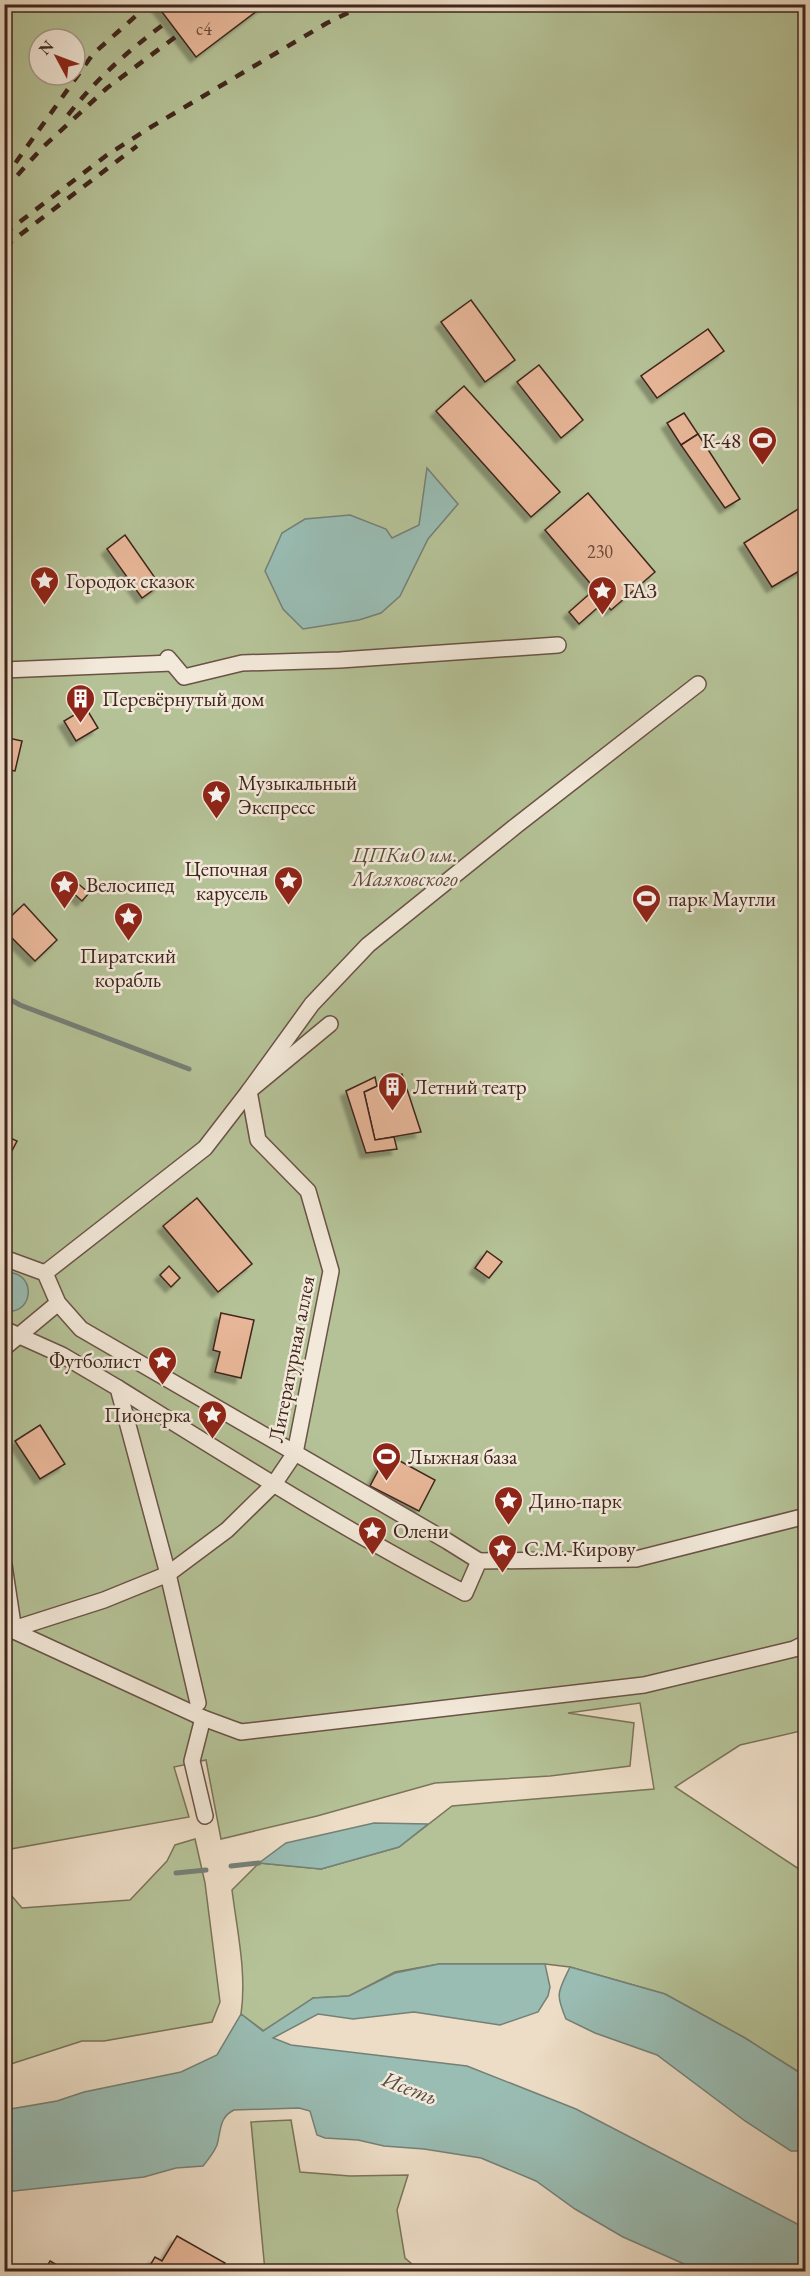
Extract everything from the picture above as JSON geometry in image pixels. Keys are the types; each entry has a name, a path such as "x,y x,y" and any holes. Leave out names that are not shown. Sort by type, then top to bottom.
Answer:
{"street":[{"path":"4,670 170,661 184,677 242,663 351,659 558,645"},
{"path":"45,1273 205,1148 312,1004 368,945 698,684"},
{"path":"249,1091 330,1024"},
{"name":"Литературная аллея","path":"9,1632 104,1600 168,1575 227,1530 274,1484 295,1453 331,1271 308,1191 258,1140 249,1091"},
{"path":"4,1258 45,1273 58,1303 81,1329 479,1561 636,1559 806,1516"},
{"path":"4,1348 12,1332 58,1303"},
{"path":"12,1332 62,1355 274,1484 465,1593 479,1561"},
{"path":"118,1388 168,1575 198,1702"},
{"path":"4,1565 9,1632 203,1718 241,1732 629,1687 794,1649 806,1643"},
{"path":"203,1718 192,1761 205,1816"}],"green space":[{"name":"ЦПКиО им. Маяковского","path":"5,5 805,5 805,1730 740,1745 675,1787 805,1873 805,2076 745,2038 665,1994 570,1967 545,1964 439,1964 395,1972 349,1996 313,1998 273,2038 241,2014 242,1968 232,1890 259,1863 321,1869 399,1847 452,1806 654,1789 640,1703 568,1713 634,1723 630,1766 550,1776 435,1783 317,1816 221,1839 206,1760 174,1767 189,1817 5,1850"},
{"path":"195,1839 205,1883 220,2002 212,2022 104,2041 82,2041 5,2064 5,1888 22,1908 130,1900 167,1861 175,1845"},
{"path":"291,2120 300,2172 350,2176 408,2175 397,2210 405,2258 420,2271 265,2271 251,2122"}],"water":[{"path":"427,468 458,504 428,539 400,596 381,613 359,620 303,629 283,609 265,571 282,533 305,519 350,515 386,529 392,538 419,525"},
{"path":"5,1273 15,1274 27,1284 27,1300 15,1310 5,1311"},
{"path":"374,1823 428,1824 399,1847 321,1869 259,1863 286,1843"},
{"name":"Исеть","path":"439,1964 545,1964 550,1987 548,1996 538,2012 500,2025 414,2012 353,2019 318,2014 273,2038 291,2045 467,2066 576,2109 805,2228 805,2271 700,2271 623,2237 575,2209 536,2181 481,2158 424,2149 384,2146 358,2140 325,2138 317,2135 310,2111 299,2108 234,2110 229,2113 221,2125 216,2148 203,2166 176,2168 144,2177 5,2192 5,2110 57,2101 84,2092 181,2072 217,2055 241,2014 263,2031 313,1998 349,1996 395,1973"},
{"path":"570,1967 665,1994 745,2038 805,2076 805,2151 791,2151 745,2121 657,2055 595,2033 566,2019 559,1993"}],"building":[{"path":"156,4 266,4 196,57"},
{"path":"471,300 515,360 485,382 441,322"},
{"path":"708,329 724,351 657,398 641,376"},
{"path":"539,365 583,420 561,438 517,382"},
{"path":"464,386 560,492 531,517 436,411"},
{"path":"684,413 698,434 681,445 667,423"},
{"path":"698,434 740,499 725,508 681,445"},
{"path":"588,493 655,572 611,610 604,602 579,624 569,612 595,589 545,530"},
{"path":"806,504 806,567 772,587 744,543"},
{"path":"125,535 160,585 142,598 107,549"},
{"name":"Перевёрнутый дом","path":"86,708 98,728 76,741 64,721"},
{"path":"4,737 22,741 15,771 4,769"},
{"path":"67,874 89,893 82,901 61,882"},
{"path":"24,904 57,940 35,961 4,930 4,923"},
{"name":"Летний театр","path":"402,1074 421,1132 375,1140 364,1092"},
{"path":"375,1077 377,1086 364,1092 375,1140 394,1137 397,1149 366,1153 346,1091"},
{"path":"4,1135 17,1141 4,1166"},
{"path":"197,1198 252,1264 218,1292 163,1226"},
{"path":"487,1251 502,1262 489,1278 475,1268"},
{"path":"169,1266 180,1278 171,1287 160,1275"},
{"path":"221,1313 254,1320 241,1378 215,1372 220,1352 213,1350"},
{"path":"40,1425 65,1464 40,1479 15,1441"},
{"path":"387,1454 435,1480 419,1511 370,1486"},
{"path":"177,2236 225,2263 220,2272 146,2272 155,2257 162,2261"},
{"path":"50,2261 69,2272 44,2272"}],"waterway":[{"path":"4,996 20,1005 189,1069"},
{"path":"231,1866 259,1863"},
{"path":"176,1873 206,1870"}],"railway":[{"path":"4,179 93,54 138,14 153,4"},
{"path":"4,234 107,155 151,127 327,23 366,4"},
{"path":"68,115 115,65 168,21"},
{"path":"4,190 42,148 107,88 178,35"},
{"path":"4,247 137,146"}],"place":[{"name":"К-48","path":"762,466"},
{"name":"Городок сказок","path":"45,606"},
{"name":"ГАЗ","path":"602,616"},
{"name":"Перевёрнутый дом","path":"81,724"},
{"name":"Музыкальный Экспресс","path":"217,820"},
{"name":"Цепочная карусель","path":"289,906"},
{"name":"Велосипед","path":"65,910"},
{"name":"парк Маугли","path":"647,924"},
{"name":"Пиратский корабль","path":"128,942"},
{"name":"Летний театр","path":"392,1112"},
{"name":"Футболист","path":"162,1386"},
{"name":"Пионерка","path":"212,1440"},
{"name":"Лыжная база","path":"387,1482"},
{"name":"Дино-парк","path":"508,1526"},
{"name":"Олени","path":"372,1556"},
{"name":"С.М. Кирову","path":"503,1574"}]}
